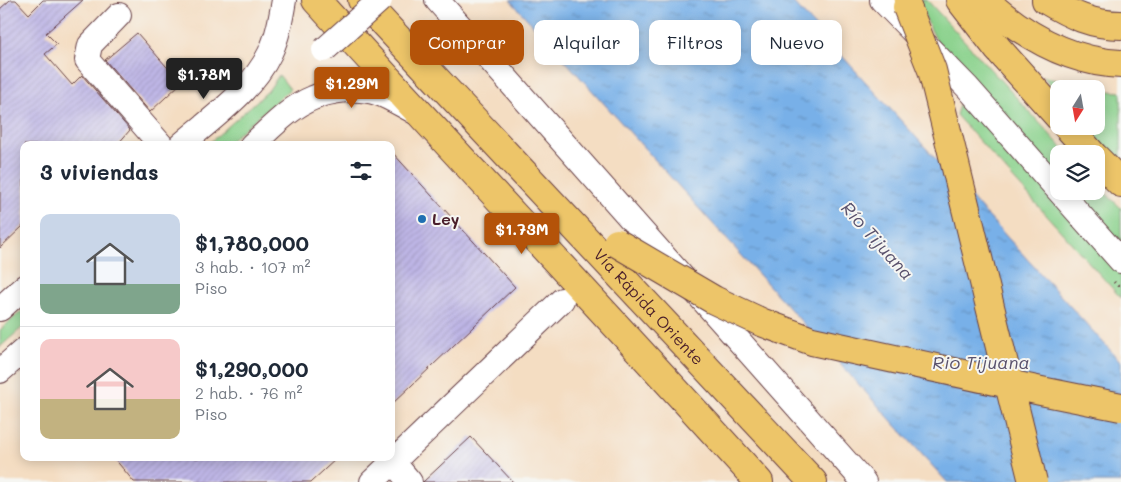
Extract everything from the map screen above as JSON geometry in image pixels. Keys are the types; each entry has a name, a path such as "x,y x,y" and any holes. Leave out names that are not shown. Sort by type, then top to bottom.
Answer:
{"main road":[{"path":"316,0 420,115 598,304 759,482"},
{"name":"Vía Rápida Oriente","path":"362,0 813,482"},
{"path":"379,0 567,199 617,243 714,300 760,322 812,342 1041,392 1121,407"},
{"path":"960,0 998,49 1050,107"},
{"path":"984,0 1001,15 1040,40 1064,52 1104,63 1121,64"},
{"path":"1046,0 1069,14 1091,22 1121,26"},
{"path":"898,2 935,80 1033,482"},
{"path":"1075,135 1084,145"},
{"path":"1105,167 1121,183"},
{"path":"664,321 801,482"}],"street":[{"path":"186,141 234,99 251,81 269,54 280,26 284,0"},
{"path":"324,50 379,0"},
{"path":"438,0 864,482"},
{"path":"898,2 968,88 1050,181"},
{"path":"119,15 90,45 87,60 158,141"},
{"path":"256,141 283,117 312,98 342,90 363,90 378,93 420,115"},
{"path":"1067,200 1121,261"},
{"path":"0,309 20,292"},
{"path":"395,460 562,300"},
{"path":"0,371 20,354"},
{"path":"372,482 393,462 410,482"}],"green space":[{"path":"917,0 927,0 1060,145 1050,145 1050,200 1105,200 1105,193 1121,208 1121,298 956,115 962,95"},
{"path":"279,75 290,89 230,141 212,141 268,91"},
{"path":"1043,76 1055,80 1050,80 1050,84"},
{"path":"1105,91 1121,92 1121,165 1105,149 1105,145 1102,145 1092,135 1105,135"},
{"path":"20,312 20,330 0,347 0,330"}],"water":[{"name":"Rio Tijuana","path":"510,0 791,0 809,20 751,20 751,65 842,65 842,56 1121,362 1121,482 947,482 569,65 639,65 639,20 534,20 534,26"}],"building":[{"path":"10,0 16,0 29,14 43,0 83,0 46,33 57,44 45,54 72,85 82,75 130,130 120,141 20,141 20,229 0,248 0,9"},
{"path":"137,33 181,83 150,112 105,60"},
{"name":"Ley","path":"395,155 515,287 395,401"},
{"path":"471,437 513,482 423,482"},
{"path":"116,461 334,461 311,482 134,482"}],"place":[{"name":"Ley","path":"422,219"}],"water label":[{"name":"Río Tijuana","path":"877,241"}]}
